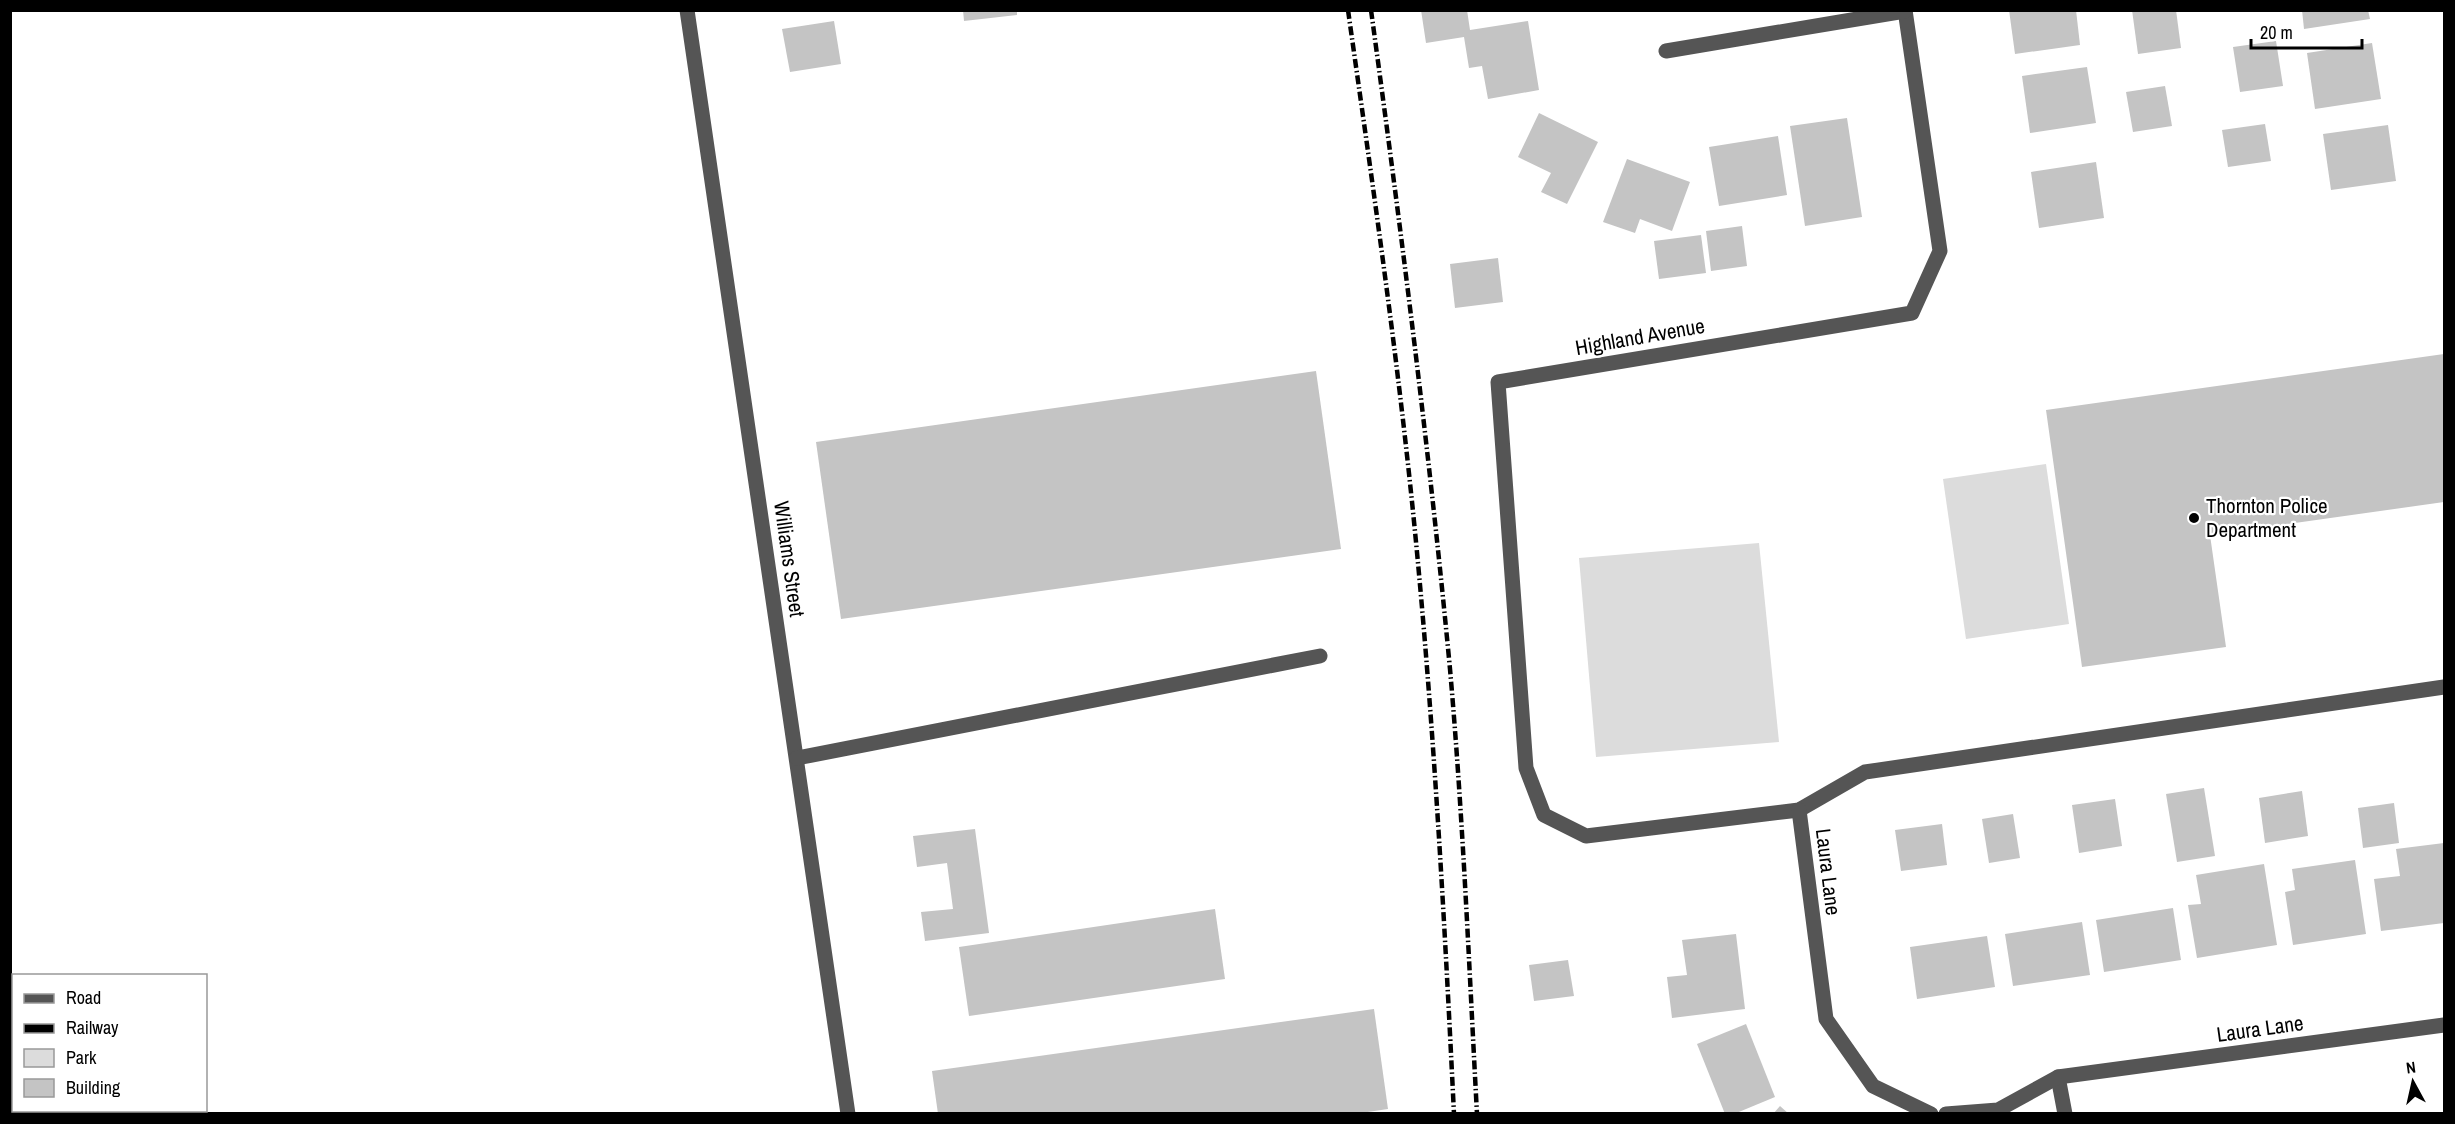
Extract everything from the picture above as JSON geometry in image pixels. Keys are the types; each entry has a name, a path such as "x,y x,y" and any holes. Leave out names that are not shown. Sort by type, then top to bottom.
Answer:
{"street":[{"name":"Williams Street","path":"687,10 848,1113"},
{"path":"1666,51 1905,11"},
{"name":"Highland Avenue","path":"1544,815 1526,768 1498,382 1912,313 1940,252 1905,11"},
{"path":"797,758 1320,656"},
{"path":"1799,810 1865,772 2445,687"},
{"name":"Laura Lane","path":"1544,815 1586,836 1799,810 1826,1019 1873,1086 1931,1113"},
{"name":"Laura Lane","path":"1946,1113 1998,1110 2058,1077 2445,1024"},
{"path":"2058,1077 2065,1113"}],"green space":[{"path":"2046,464 2069,624 1966,639 1943,479"},
{"path":"1759,543 1779,742 1596,757 1579,558"}],"building":[{"path":"963,10 1017,10 1017,15 964,21"},
{"path":"1421,10 1467,10 1470,30 1528,21 1539,90 1488,99 1482,66 1469,68 1464,37 1426,43"},
{"path":"2009,10 2076,10 2080,45 2015,54"},
{"path":"2132,10 2176,10 2181,48 2138,54"},
{"path":"2302,10 2368,10 2370,19 2304,29"},
{"path":"834,21 841,64 790,72 782,29"},
{"path":"2276,41 2283,86 2240,92 2233,47"},
{"path":"2372,43 2381,99 2315,109 2307,53"},
{"path":"2087,67 2096,123 2030,133 2022,76"},
{"path":"2165,86 2172,126 2133,132 2126,92"},
{"path":"1539,113 1598,142 1567,204 1541,192 1551,173 1518,157"},
{"path":"1847,118 1862,217 1805,226 1790,126"},
{"path":"2265,124 2271,161 2228,167 2222,130"},
{"path":"2388,125 2396,181 2331,190 2323,134"},
{"path":"1778,136 1787,195 1719,206 1709,147"},
{"path":"1627,159 1690,182 1672,231 1640,219 1635,233 1603,222"},
{"path":"2096,162 2104,218 2039,228 2031,172"},
{"path":"1742,226 1747,266 1711,271 1706,231"},
{"path":"1701,235 1706,273 1659,279 1654,241"},
{"path":"1498,258 1503,302 1455,308 1450,264"},
{"name":"Thornton Police Department","path":"2444,354 2444,502 2210,535 2226,647 2082,667 2046,410"},
{"path":"1316,371 1341,549 841,619 816,442"},
{"path":"2204,788 2215,856 2177,862 2166,794"},
{"path":"2302,791 2308,836 2265,843 2259,798"},
{"path":"2115,799 2122,846 2079,853 2072,805"},
{"path":"2394,803 2399,843 2363,848 2358,808"},
{"path":"2013,814 2020,858 1989,863 1982,819"},
{"path":"1942,824 1947,865 1901,871 1895,830"},
{"path":"975,829 989,933 925,941 921,912 953,909 947,863 917,867 913,836"},
{"path":"2444,843 2444,923 2381,931 2374,879 2400,876 2396,849"},
{"path":"2355,860 2366,934 2293,945 2285,892 2295,890 2292,869"},
{"path":"2264,864 2277,945 2197,958 2188,905 2201,904 2196,875"},
{"path":"2173,908 2181,960 2104,972 2096,920"},
{"path":"1215,909 1225,979 969,1016 959,947"},
{"path":"2082,922 2090,975 2013,986 2005,934"},
{"path":"1736,934 1745,1009 1672,1018 1667,977 1687,975 1682,940"},
{"path":"1987,936 1995,987 1917,999 1910,947"},
{"path":"1568,960 1574,996 1534,1001 1529,965"},
{"path":"1374,1009 1388,1109 1354,1114 938,1114 932,1071"},
{"path":"1746,1024 1775,1097 1734,1114 1725,1114 1697,1044"},
{"path":"1780,1106 1789,1114 1773,1114"}],"railway":[{"path":"1348,10 1395,356 1418,563 1430,700 1454,1114"},
{"path":"1371,10 1414,339 1450,669 1462,836 1477,1114"}],"place":[{"name":"Thornton Police Department","path":"2194,518"}]}
